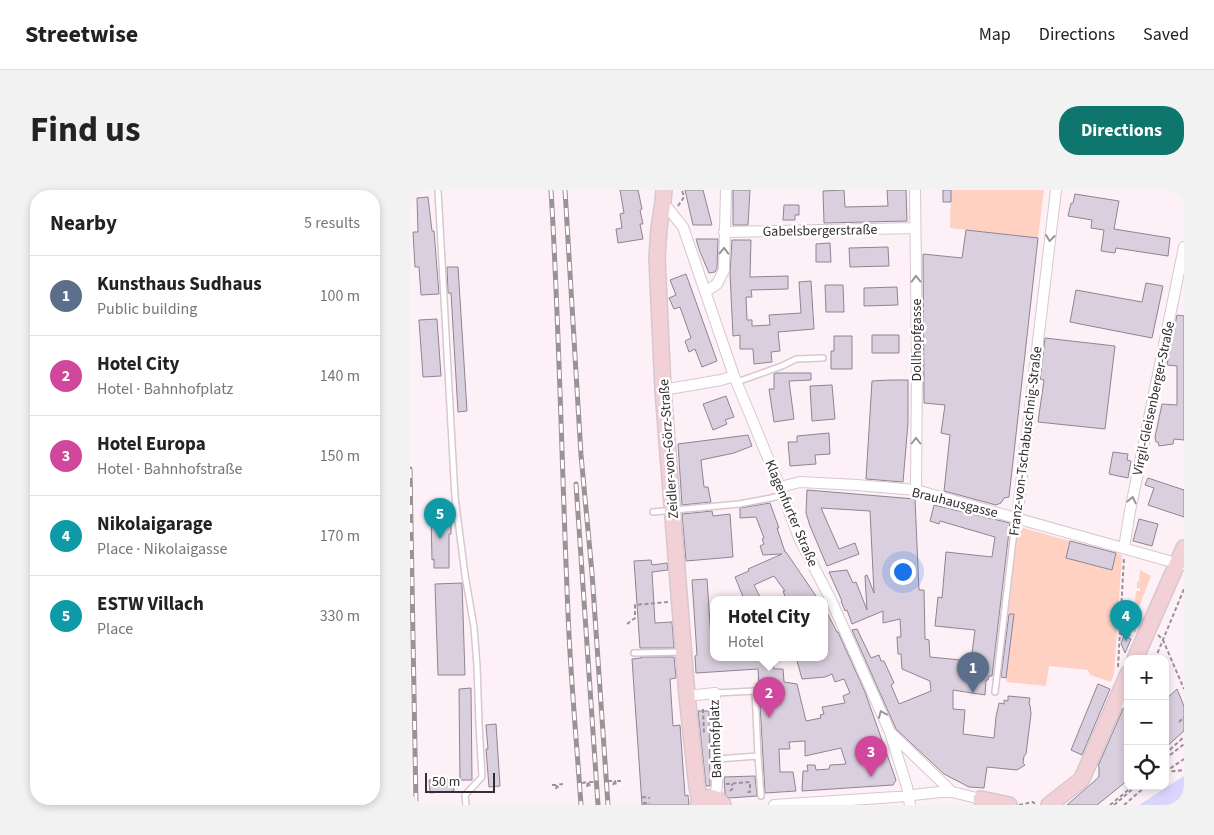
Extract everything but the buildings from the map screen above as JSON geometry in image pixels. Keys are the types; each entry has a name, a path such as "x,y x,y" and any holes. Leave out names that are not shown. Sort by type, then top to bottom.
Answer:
{"street":[{"path":"705,292 717,284 724,270 726,190"},
{"name":"Dollhopfgasse","path":"915,190 916,490"},
{"name":"Franz-von-Tschabuschnig-Straße","path":"1017,518 1056,190"},
{"name":"Klagenfurter Straße","path":"668,200 683,227 736,379 782,491 799,538 831,600 890,732 907,787 909,800"},
{"name":"Zeidler-von-Görz-Straße","path":"668,200 659,228 657,258 663,390 687,696"},
{"name":"Gabelsbergerstraße","path":"724,232 915,228"},
{"name":"Virgil-Gleisenberger-Straße","path":"1124,551 1130,511 1184,247"},
{"path":"663,390 736,379"},
{"name":"Brauhausgasse","path":"782,491 800,482 916,490 1017,518 1124,551 1180,564"},
{"path":"1139,649 1180,564 1184,548"},
{"path":"1049,805 1080,780 1084,774 1113,708 1123,672"},
{"name":"Bahnhofplatz","path":"714,693 717,785 720,796 704,798 699,803 687,696 714,693"},
{"name":"Klagenfurter Straße","path":"890,732 952,792"},
{"path":"774,805 909,800 940,792 952,792 1009,805"}],"lane":[{"path":"438,190 455,497 474,627 477,666 482,777 465,795 466,805"},
{"path":"736,379 782,366 796,359 823,358"},
{"path":"653,512 739,504 771,498 782,491"},
{"name":"Franz-von-Tschabuschnig-Straße","path":"994,692 1014,523 1017,518"},
{"path":"634,653 684,652"},
{"path":"714,693 755,691 761,796"},
{"path":"1113,708 1124,704"},
{"path":"716,759 758,756"}],"path":[{"path":"668,200 684,197 682,190"},
{"path":"1123,672 1120,634 1124,551"},
{"path":"1157,655 1184,589"},
{"path":"627,624 635,618 635,605 673,601"},
{"path":"1148,628 1163,640 1184,690"},
{"path":"1120,634 1131,636 1139,649"},
{"path":"698,709 709,709"},
{"path":"1179,722 1184,717"},
{"path":"1169,750 1184,737"},
{"path":"1169,756 1184,744"},
{"path":"1169,769 1184,759"},
{"path":"1169,772 1184,770"},
{"path":"608,782 621,781"},
{"path":"588,782 588,787"},
{"path":"582,783 595,782"},
{"path":"720,796 732,784 750,782 750,792 746,792"},
{"path":"552,785 564,784"},
{"path":"730,791 733,788 732,784"},
{"path":"1110,805 1132,790"},
{"path":"1114,805 1132,790"},
{"path":"1124,805 1141,790"},
{"path":"642,797 650,798"},
{"path":"1019,805 1033,802 1036,805"},
{"path":"642,803 650,803"}],"shaded area":[{"path":"951,190 1044,190 1038,238 950,228"},
{"path":"1016,526 1070,541 1066,558 1112,569 1116,553 1122,555 1114,674 1111,682 1090,675 1088,670 1049,666 1046,686 1007,682 1014,614 1006,613"},
{"path":"1140,570 1151,576 1136,615 1124,614 1124,603 1135,603 1136,591 1140,591 1140,588 1137,588 1137,582 1139,582"},
{"path":"1124,615 1136,616 1136,632 1123,631"},
{"path":"1184,776 1184,805 1139,805 1162,790 1169,790 1169,786"}],"railway":[{"path":"551,190 557,301 569,635 581,805"},
{"path":"565,190 581,455 592,573 608,805"},
{"path":"410,469 416,805"},
{"path":"576,484 598,805"}],"place":[{"name":"ESTW Villach","path":"440,539"},
{"name":"Nikolaigarage","path":"1126,641"},
{"name":"Kunsthaus Sudhaus","path":"973,693"},
{"name":"Hotel City","path":"769,718"},
{"name":"Hotel Europa","path":"871,777"}]}
